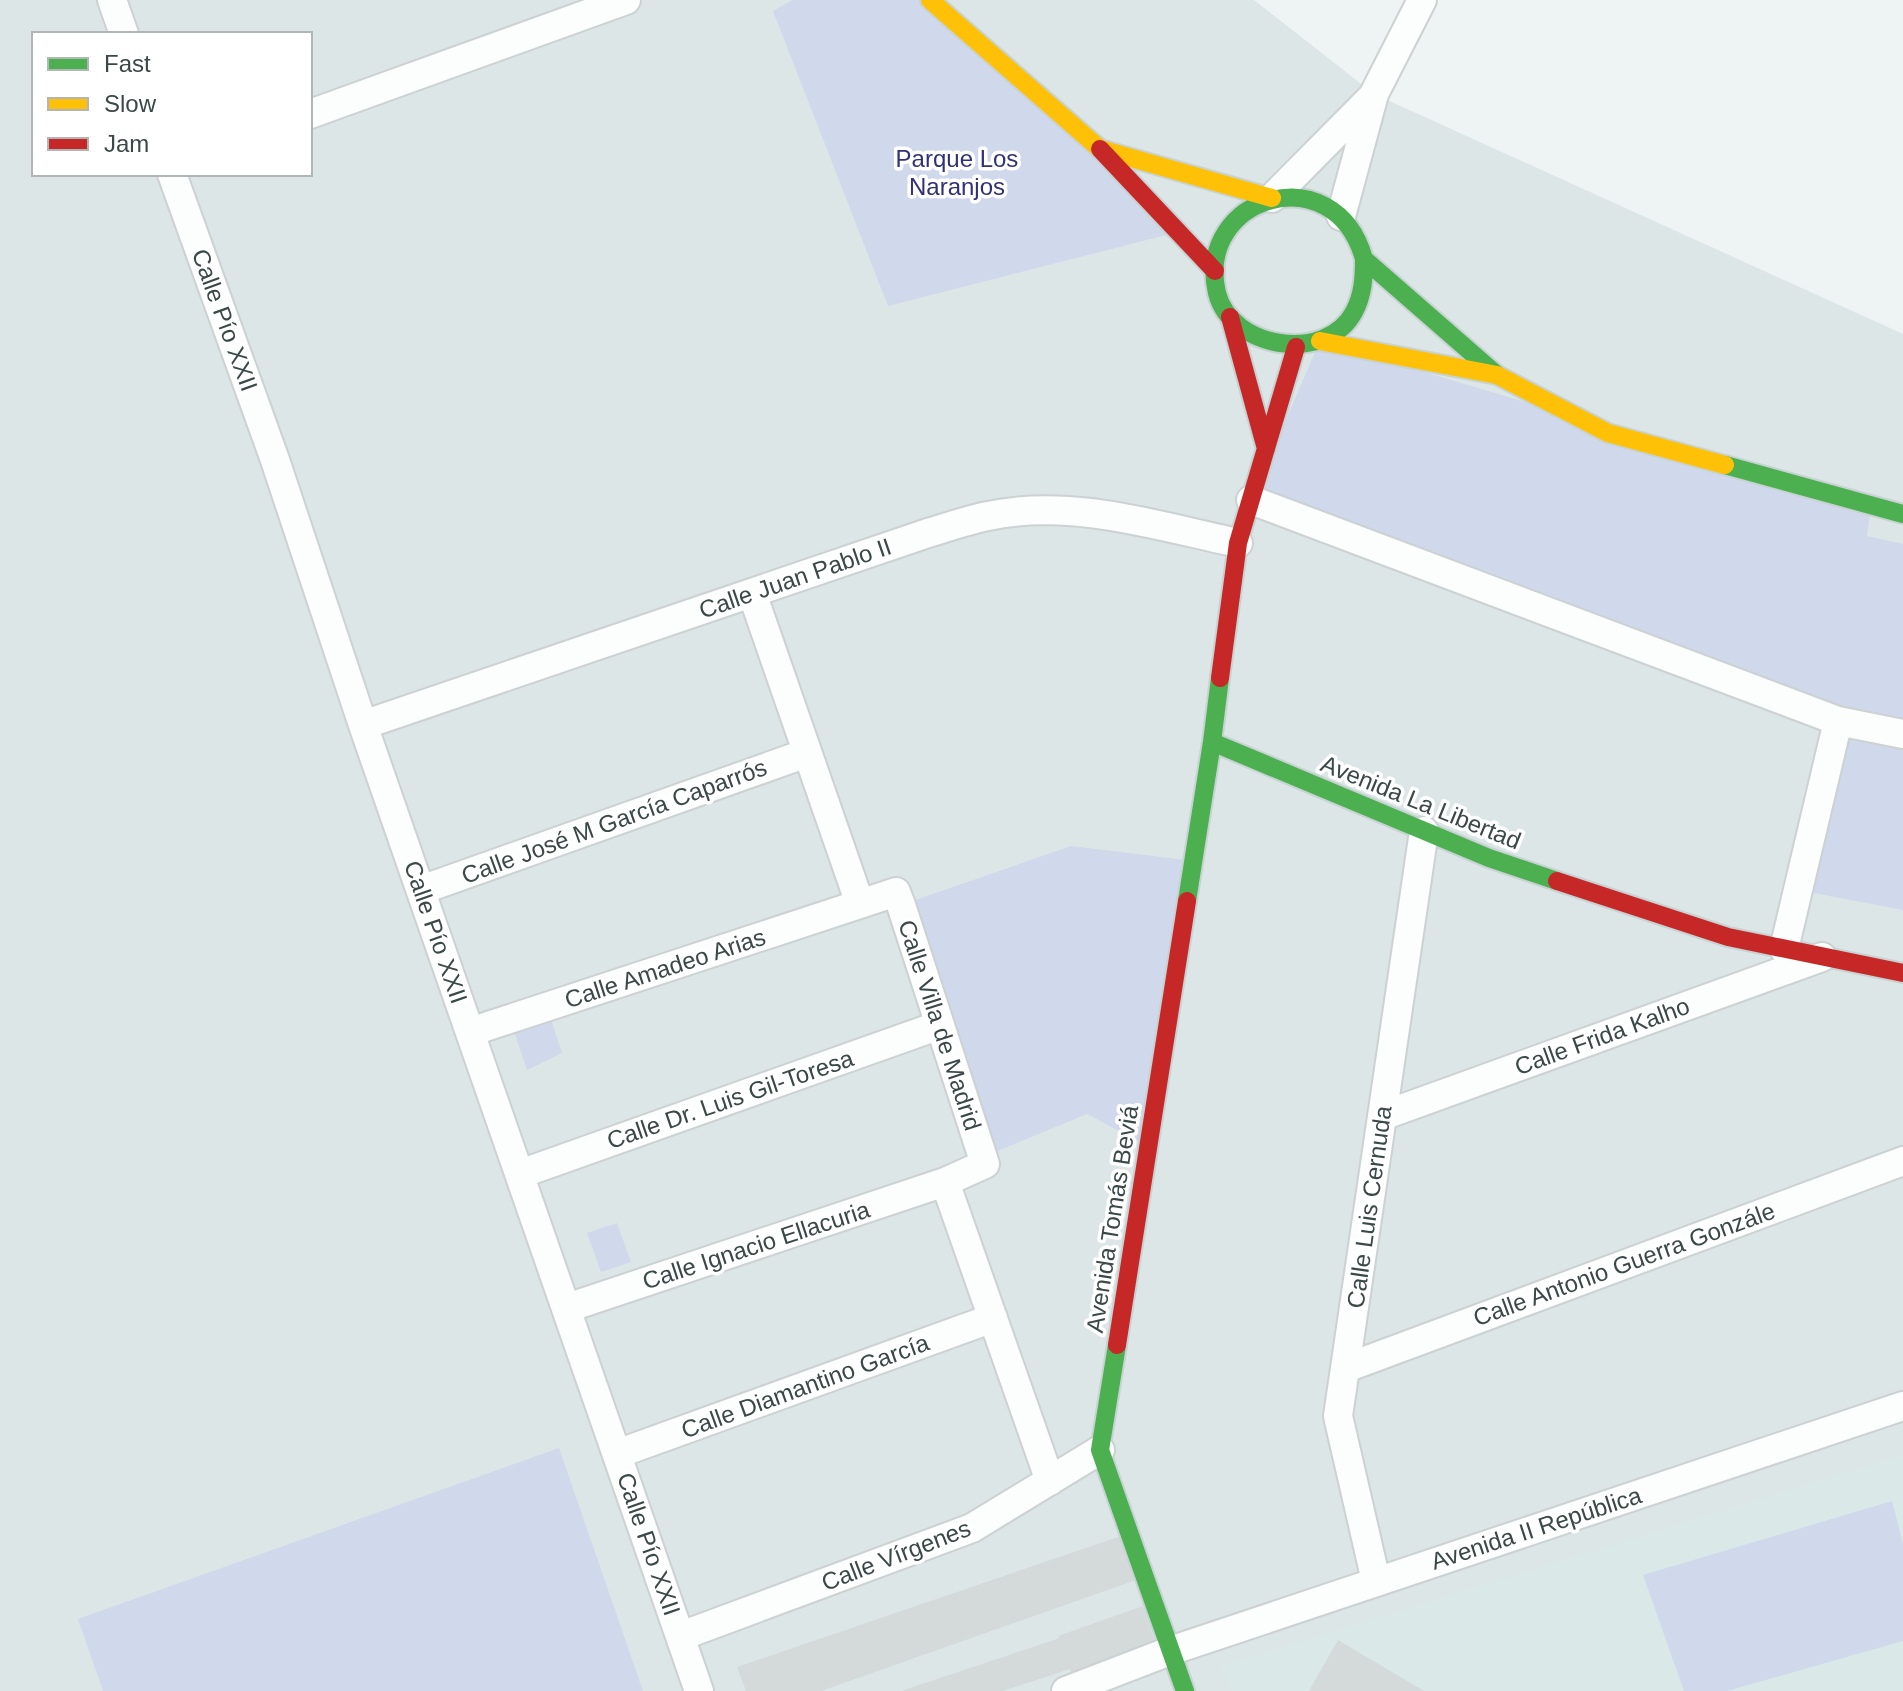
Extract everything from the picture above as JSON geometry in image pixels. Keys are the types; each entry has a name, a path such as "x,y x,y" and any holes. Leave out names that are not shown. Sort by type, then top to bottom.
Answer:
{"street":[{"path":"112,0 123,32"},
{"path":"312,113 626,0"},
{"path":"930,0 1100,149 1215,271"},
{"path":"1341,216 1374,94 1422,0"},
{"path":"1272,198 1374,94"},
{"path":"1100,149 1272,198"},
{"name":"Calle Pío XXII","path":"173,176 275,460 363,725 699,1691"},
{"path":"1230,317 1248,334 1271,344 1296,347 1320,341 1341,327 1356,308 1364,284 1364,259 1356,236 1341,216 1321,202 1296,196 1272,198 1249,208 1230,224 1219,246 1215,271 1218,295 1230,317 1266,449"},
{"path":"1364,259 1497,375 1608,433 1903,514"},
{"path":"1320,341 1497,375"},
{"path":"1212,742 1238,543 1296,347"},
{"path":"1251,500 1838,721 1903,734"},
{"name":"Calle Juan Pablo II","path":"363,725 928,533 990,515 1055,510 1110,515 1238,543"},
{"path":"752,593 860,904"},
{"path":"1784,949 1838,721"},
{"name":"Avenida La Libertad","path":"1212,742 1489,858 1728,937 1903,973"},
{"name":"Avenida Tomás Beviá","path":"1185,1691 1100,1450 1212,742"},
{"name":"Calle José M García Caparrós","path":"421,890 807,753"},
{"name":"Calle Luis Cernuda","path":"1376,1581 1338,1416 1424,831"},
{"name":"Calle Villa de Madrid","path":"860,904 896,892 985,1164 945,1182"},
{"name":"Calle Amadeo Arias","path":"470,1032 860,904"},
{"name":"Calle Frida Kalho","path":"1382,1116 1822,956"},
{"name":"Calle Dr. Luis Gil-Toresa","path":"520,1174 940,1025"},
{"name":"Calle Antonio Guerra Gonzále","path":"1346,1368 1903,1161"},
{"path":"945,1182 1050,1481"},
{"name":"Calle Ignacio Ellacuria","path":"567,1308 945,1182"},
{"name":"Calle Diamantino García","path":"617,1454 993,1318"},
{"name":"Avenida II República","path":"1066,1691 1170,1651 1903,1406"},
{"name":"Calle Vírgenes","path":"681,1636 972,1528 1100,1450"}],"shaded area":[{"path":"0,0 1254,0 1374,94 1903,334 1903,1691 0,1691"},
{"path":"1903,1455 1903,1691 1234,1691 1220,1667"}],"green space":[{"name":"Parque Los Naranjos","path":"792,0 930,0 1178,232 888,306 773,11"},
{"path":"1320,341 1871,505 1867,536 1903,544 1903,910 1798,890 1838,721 1251,500"},
{"path":"1071,846 1186,860 1148,1146 1087,1114 985,1156 901,905"},
{"path":"548,1011 562,1053 527,1070 510,1019"},
{"path":"617,1223 631,1262 601,1272 587,1233"},
{"path":"559,1448 643,1691 103,1691 78,1619"},
{"path":"1892,1501 1903,1544 1903,1641 1727,1691 1684,1691 1643,1575"}],"building":[{"path":"1121,1536 1136,1580 821,1691 746,1691 737,1667"},
{"path":"1143,1606 1158,1650 1074,1681 1070,1669 1003,1691 901,1691 1060,1638 1058,1636"},
{"path":"1338,1640 1424,1691 1309,1691"}],"traffic: fast":[{"path":"1364,259 1362,286 1354,312 1341,328 1323,339 1302,344 1280,343 1240,327 1226,312 1217,293 1216,259 1226,232 1246,212 1271,200 1299,198 1326,206 1348,226 1364,259 1497,375"},
{"path":"1725,465 1903,514"},
{"path":"1220,678 1212,742 1489,858 1557,881"},
{"path":"1187,901 1212,742"},
{"path":"1117,1345 1100,1450 1185,1691"}],"traffic: slow":[{"path":"930,0 1100,149 1272,198"},
{"path":"1320,341 1497,375 1608,433 1725,465"}],"traffic: jam":[{"path":"1100,149 1215,271"},
{"path":"1230,317 1266,449"},
{"path":"1220,678 1238,543 1296,347"},
{"path":"1557,881 1728,937 1903,973"},
{"path":"1117,1345 1187,901"}]}
